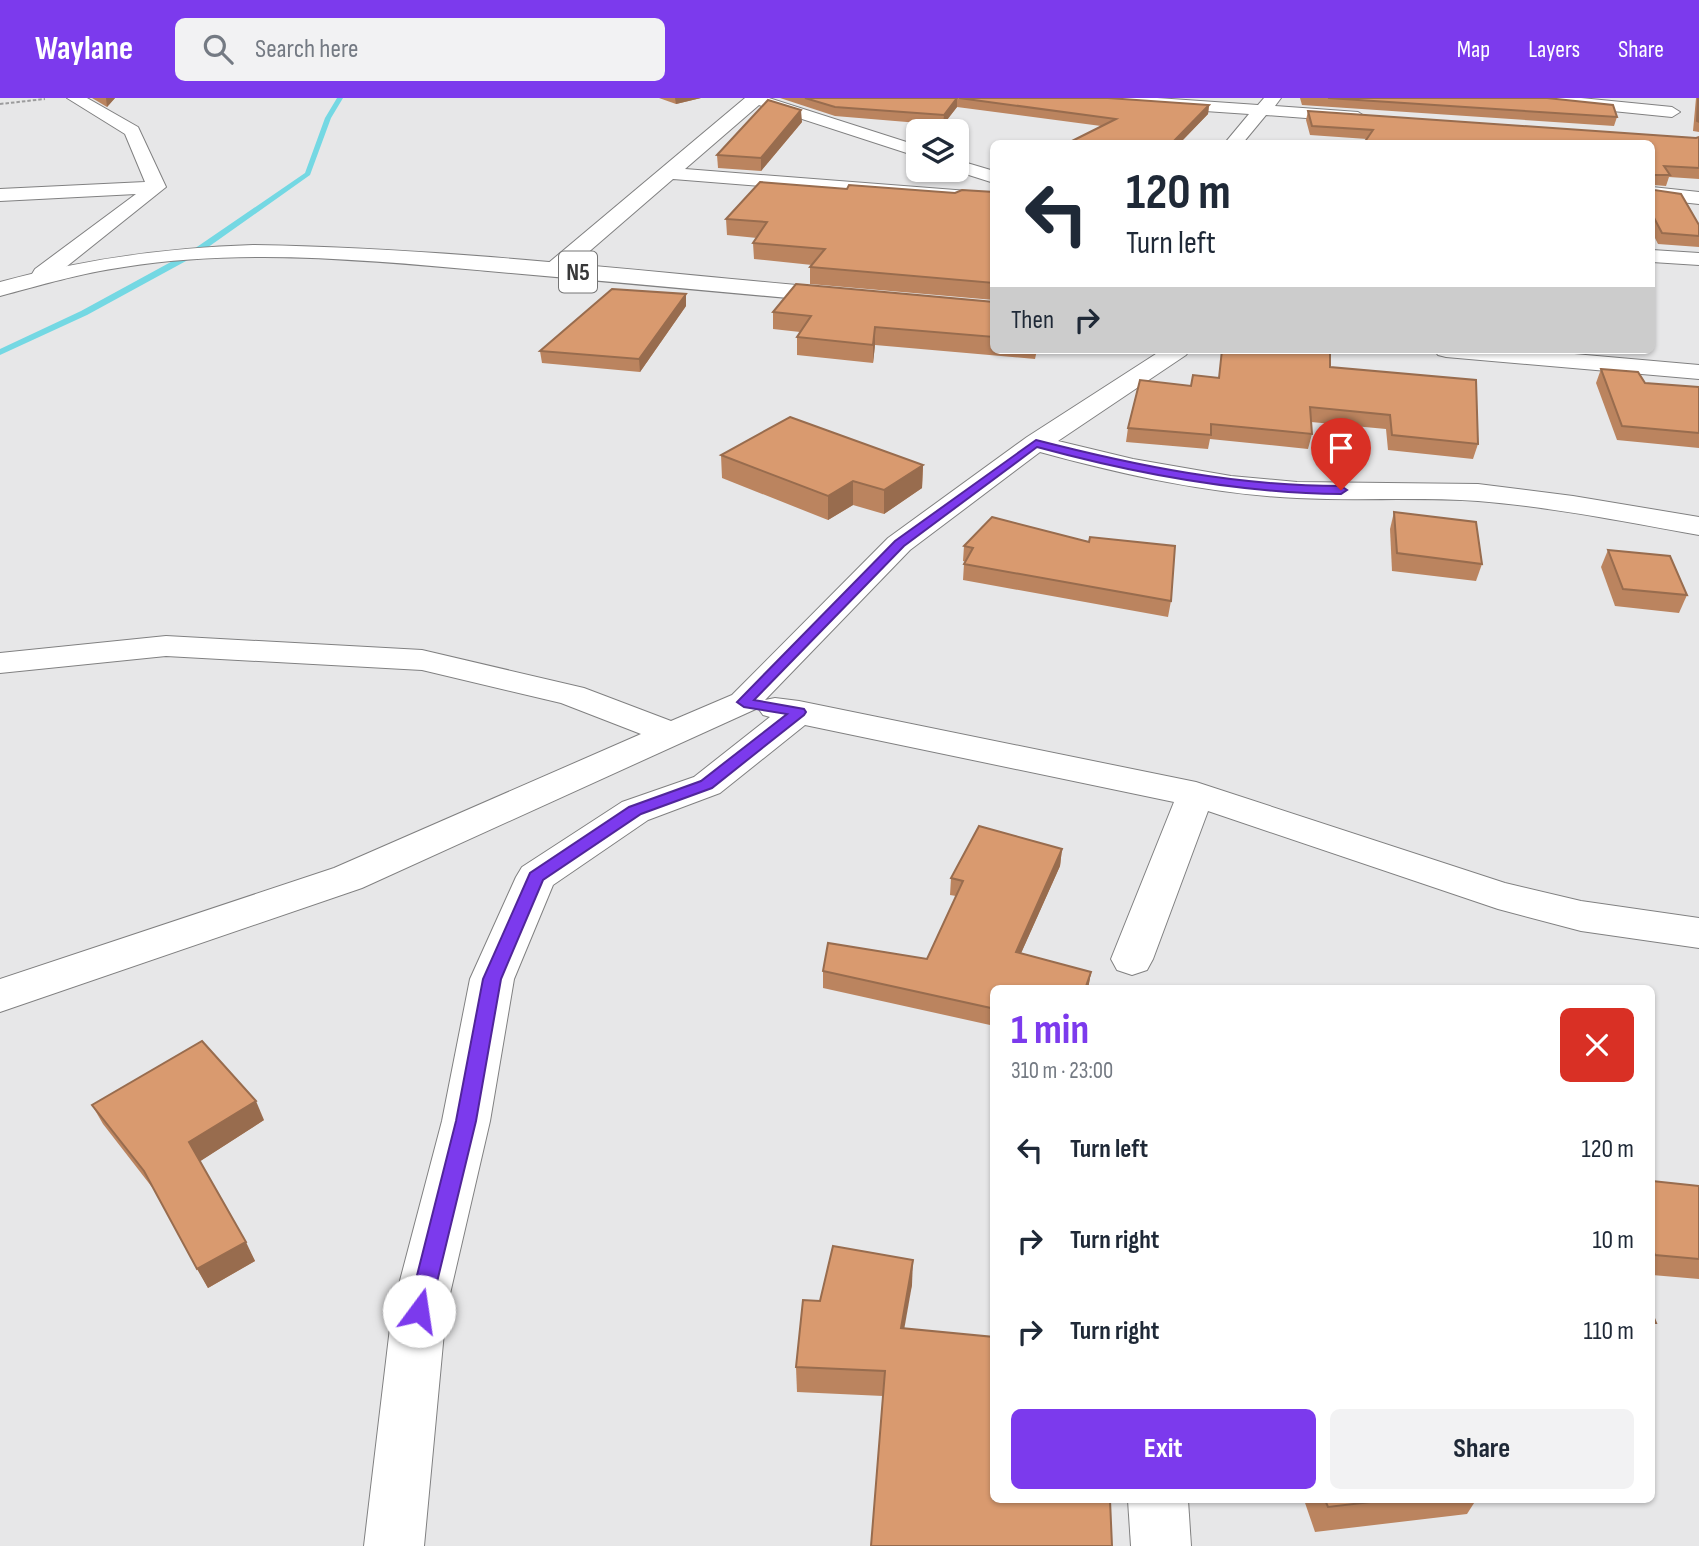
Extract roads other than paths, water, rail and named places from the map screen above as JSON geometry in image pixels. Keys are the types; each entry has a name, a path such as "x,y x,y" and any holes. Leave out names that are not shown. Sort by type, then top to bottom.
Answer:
{"main road":[{"path":"75,98 132,131 157,187"},
{"path":"1088,98 1370,118"},
{"path":"1235,140 1273,98"},
{"path":"1533,98 1675,108"},
{"path":"554,270 755,99 906,148"},
{"path":"969,168 990,176"},
{"path":"670,173 990,200"},
{"path":"0,195 157,187"},
{"path":"43,274 157,187"},
{"path":"1655,193 1699,198"},
{"name":"N5","path":"0,289 43,274 160,255 308,250 856,298"},
{"path":"1655,256 1699,259"},
{"path":"0,996 348,878 744,702 899,544 1036,443 1172,354"},
{"path":"1494,354 1699,372"},
{"path":"1539,354 1555,359"},
{"path":"1036,443 1102,461 1175,475 1295,490 1447,491 1560,502 1699,526"},
{"path":"0,663 166,646 422,660 572,695 673,734"},
{"path":"744,702 1196,794 1498,895 1581,916 1699,933"},
{"path":"394,1546 419,1311 466,1121 492,979 536,877 635,811 707,785 799,712"},
{"path":"1132,959 1196,794"},
{"path":"1158,1503 1161,1546"}],"waterway":[{"path":"0,352 84,313 194,253 308,174 328,118 340,98"}]}
